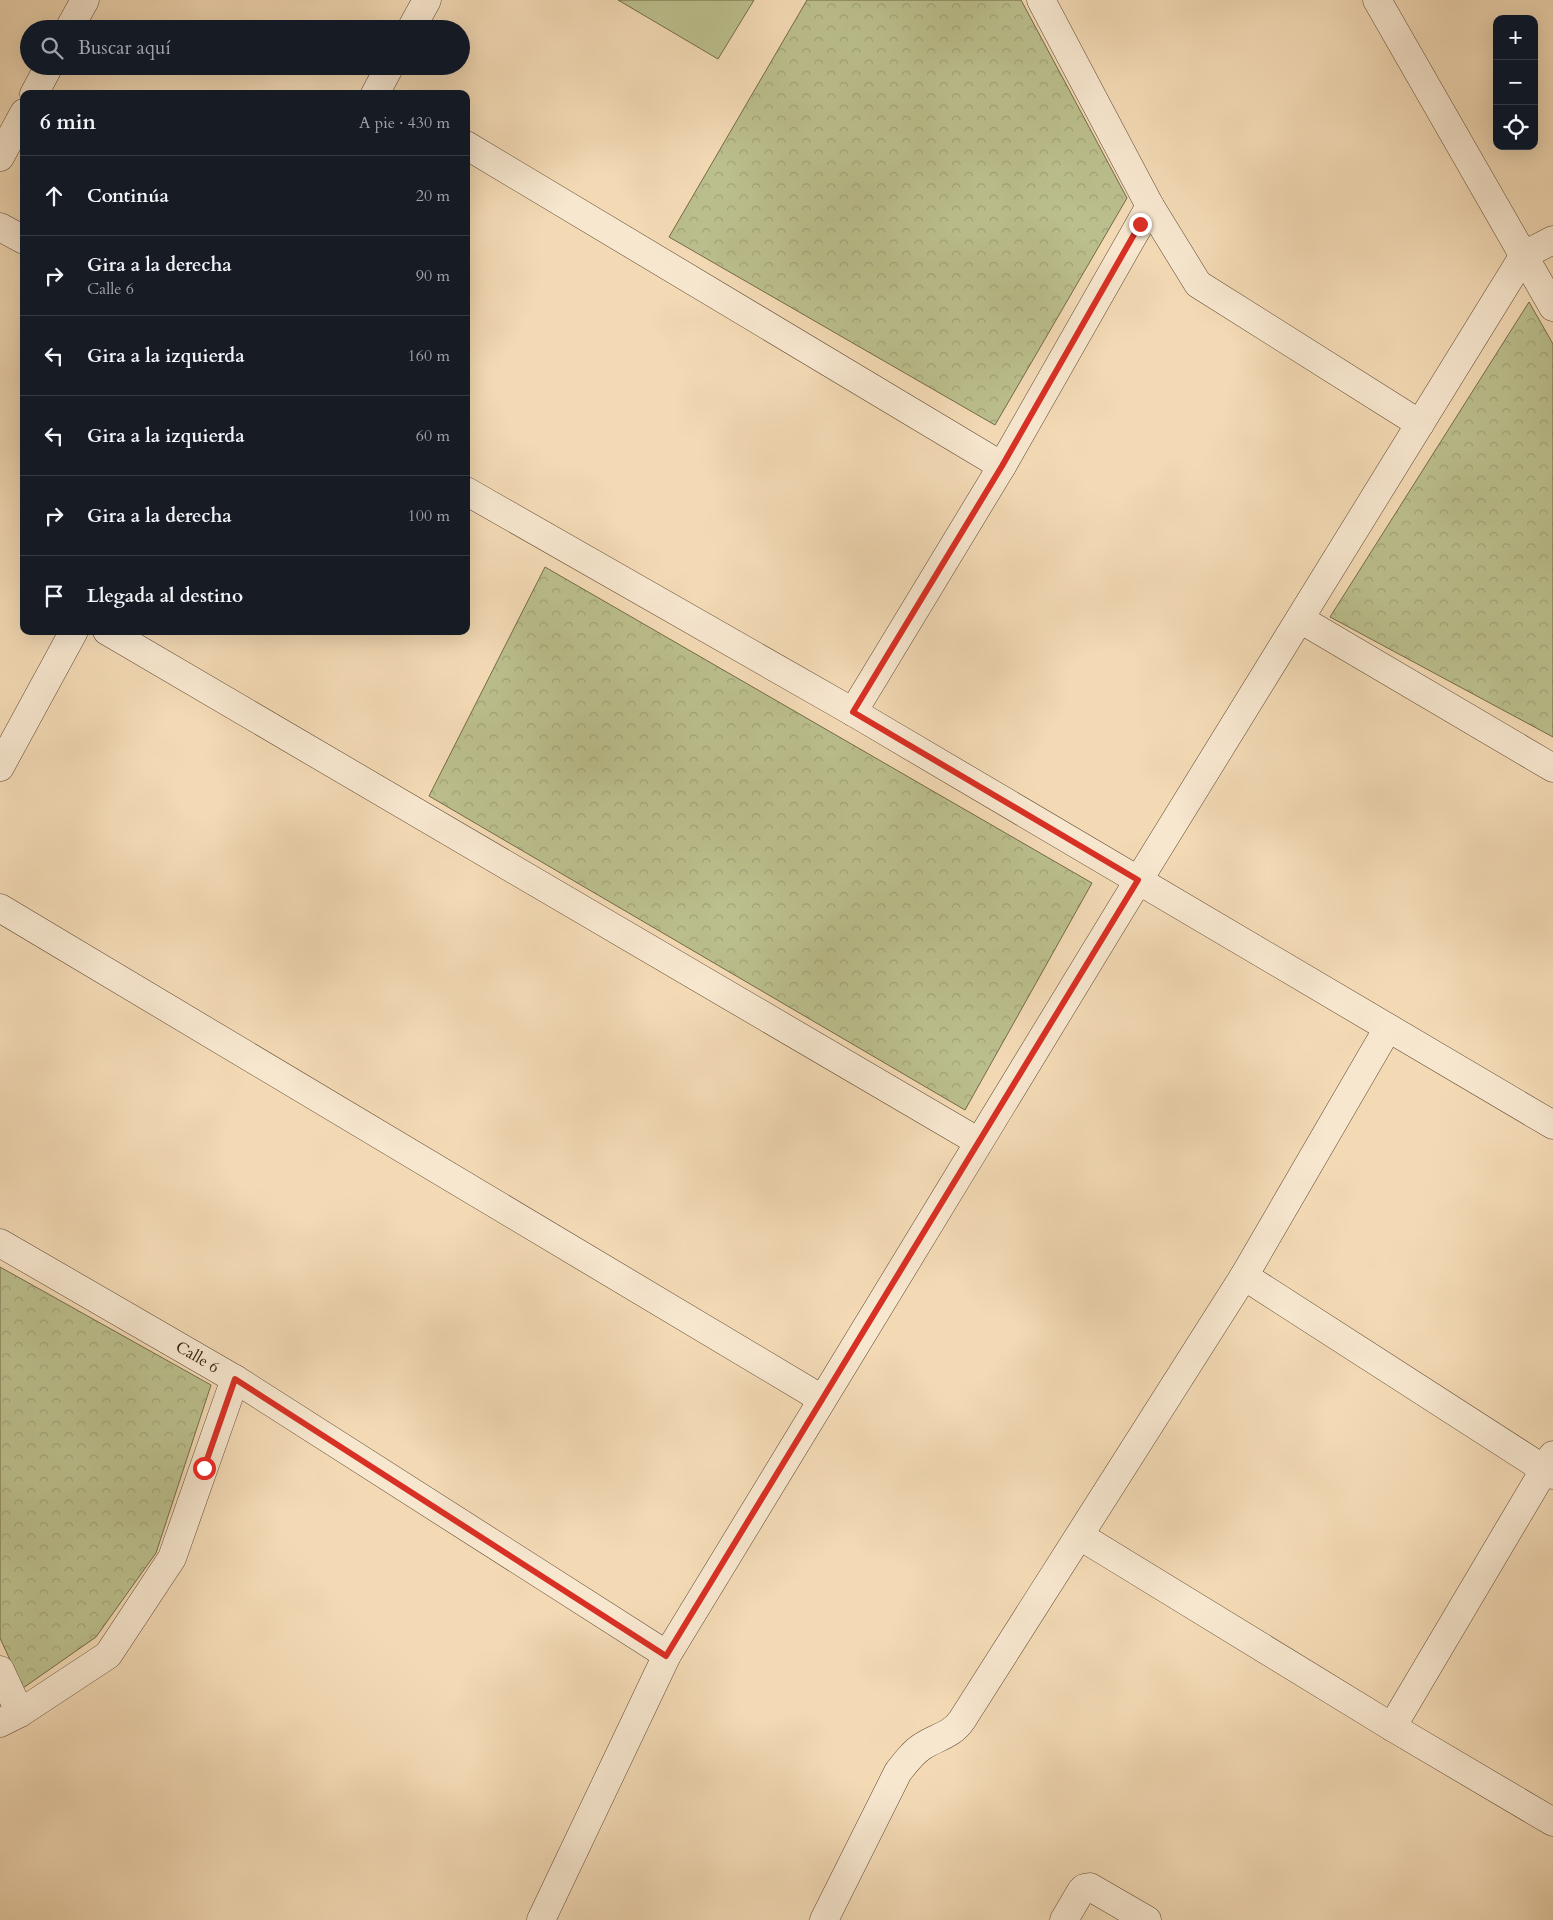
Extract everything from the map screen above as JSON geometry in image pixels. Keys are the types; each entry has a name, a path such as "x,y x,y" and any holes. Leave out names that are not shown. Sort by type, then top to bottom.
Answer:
{"street":[{"path":"74,20 85,0"},
{"path":"416,20 426,0"},
{"path":"1041,0 1150,206 1198,284 1420,424"},
{"path":"1377,0 1553,307"},
{"path":"36,90 44,75"},
{"path":"378,90 386,75"},
{"path":"0,157 20,120"},
{"path":"470,147 1002,466"},
{"path":"853,712 1002,466 1150,206"},
{"path":"0,227 20,238"},
{"path":"541,1920 666,1656 1138,880 1524,255 1553,240"},
{"path":"470,493 853,712 1553,1125"},
{"path":"1300,619 1553,768"},
{"path":"0,767 72,635"},
{"path":"114,635 979,1142"},
{"path":"0,908 822,1399"},
{"path":"824,1920 898,1772 922,1746 946,1735 956,1728 1244,1276 1388,1028"},
{"name":"Calle 6","path":"0,1243 235,1379 666,1656"},
{"path":"1244,1276 1550,1466 1392,1727"},
{"path":"0,1670 10,1718 108,1656 172,1558 235,1379"},
{"path":"1080,1536 1392,1727 1553,1822"},
{"path":"1064,1920 1081,1891 1084,1888 1090,1887 1147,1920"}],"green space":[{"path":"618,0 754,0 718,59"},
{"path":"807,0 1021,0 1127,198 995,425 669,237"},
{"path":"1529,302 1553,344 1553,737 1330,617"},
{"path":"545,567 1092,883 965,1110 429,796"},
{"path":"0,1267 211,1385 156,1553 96,1637 23,1688 0,1638"}],"route":[{"path":"204,1468 235,1379 666,1656 1138,880 853,712 1002,466 1140,224"}]}
